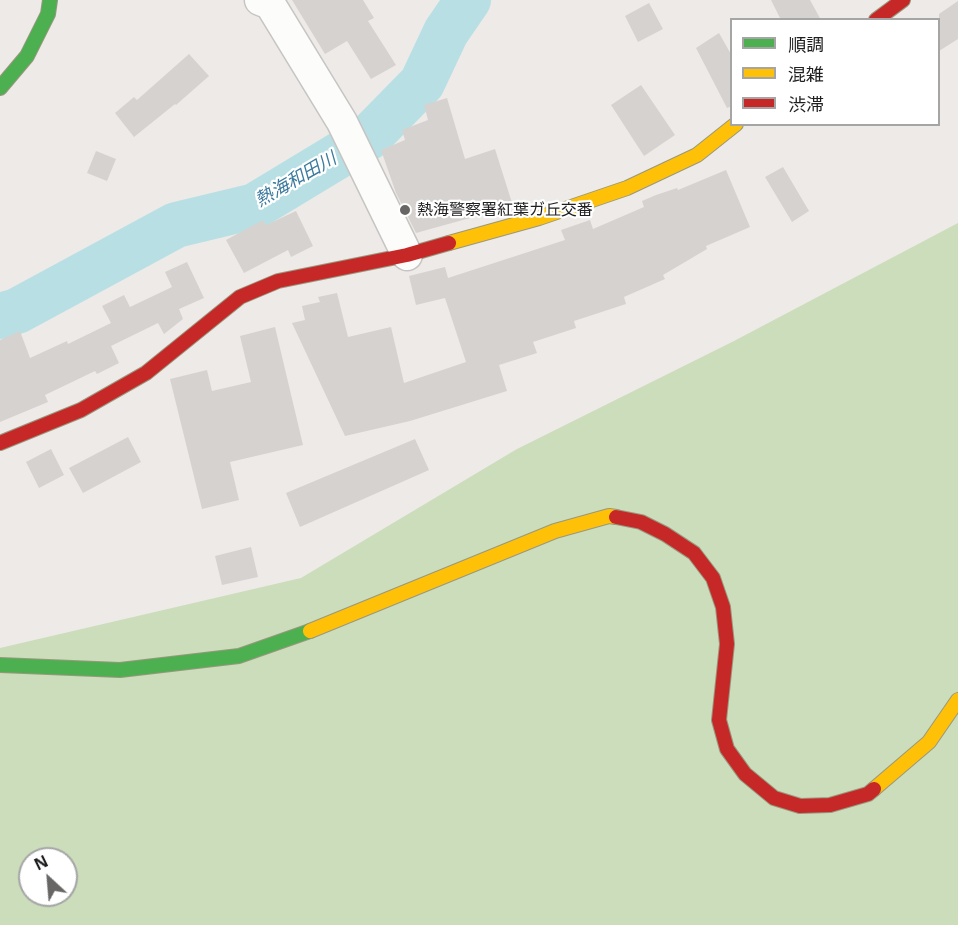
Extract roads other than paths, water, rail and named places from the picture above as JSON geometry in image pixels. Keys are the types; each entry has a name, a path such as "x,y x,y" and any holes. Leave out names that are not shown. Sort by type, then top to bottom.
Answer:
{"street":[{"path":"0,88 27,56 48,14 50,0"},
{"path":"260,0 270,4 342,122 407,255"},
{"path":"879,18 903,0"},
{"path":"0,443 81,410 146,373 240,297 278,281 407,255 539,218 627,188 697,155 733,126"},
{"path":"0,666 120,670 239,656 286,641 555,531 609,516 641,522 665,534 694,553 713,578 723,607 727,644 718,720 727,749 739,766 751,780 774,798 800,806 830,805 868,794 929,742 958,700"}],"waterway":[{"name":"熱海和田川","path":"0,316 17,311 176,225 255,206 369,137 422,83 446,32 468,0"}],"place":[{"name":"熱海警察署紅葉ガ丘交番","path":"405,210"}]}
